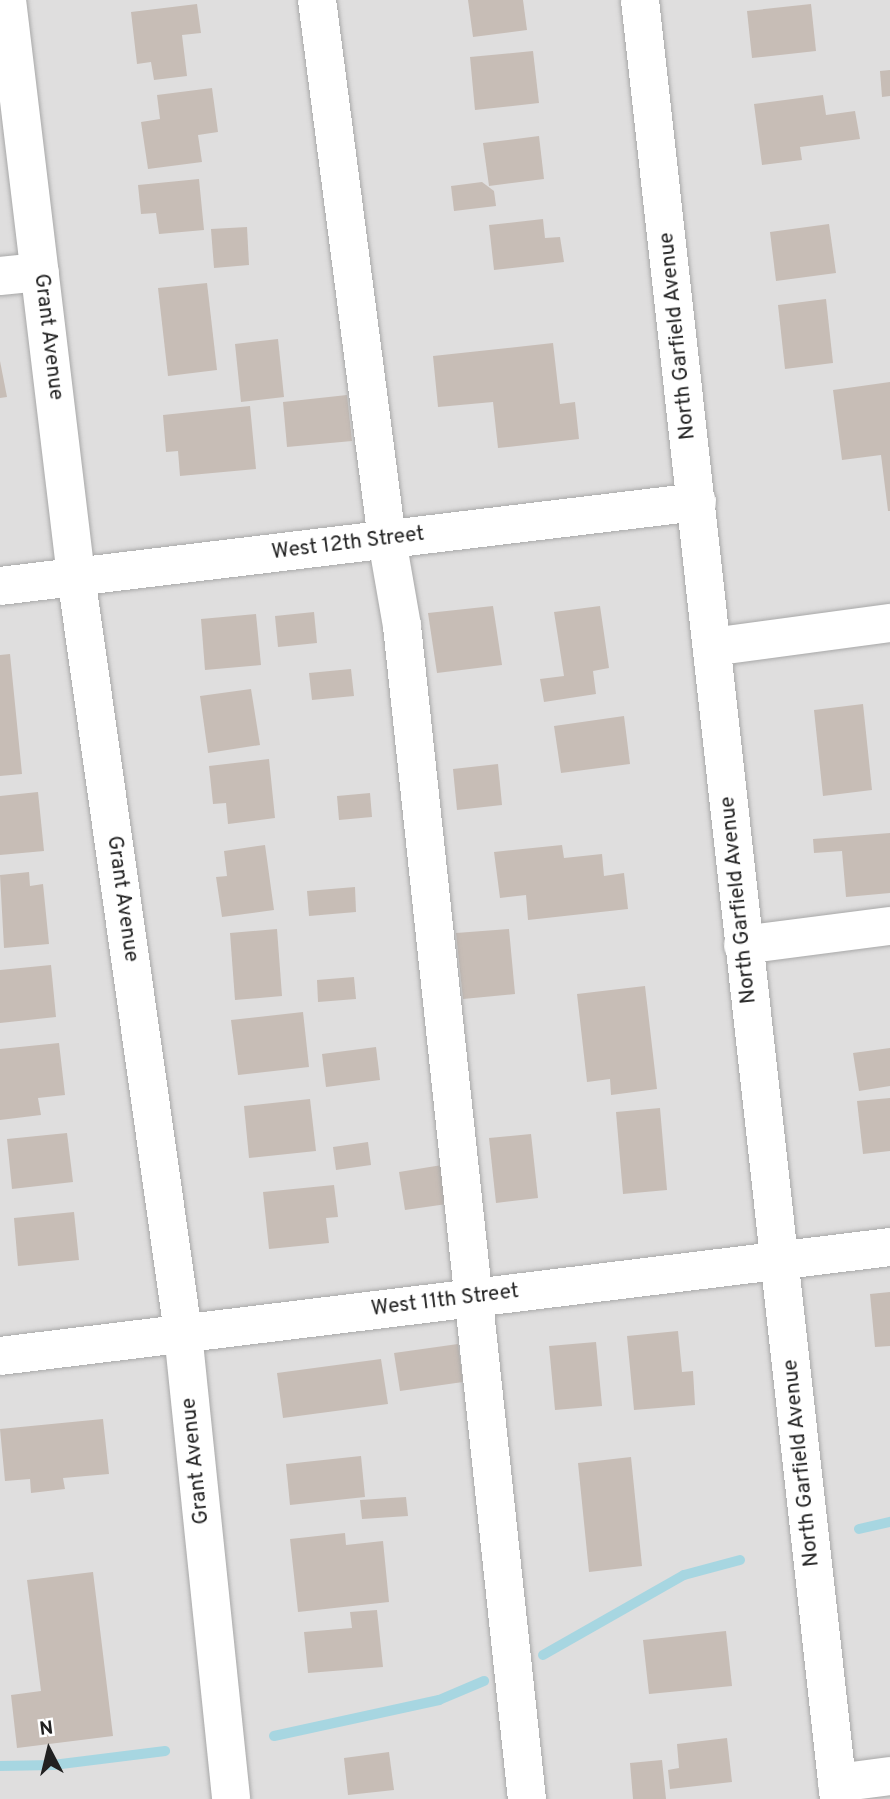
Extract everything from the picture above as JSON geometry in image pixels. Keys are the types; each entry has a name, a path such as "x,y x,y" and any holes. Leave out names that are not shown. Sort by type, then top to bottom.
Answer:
{"street":[{"name":"Grant Avenue","path":"7,0 76,576 183,1333 231,1799"},
{"path":"317,0 387,540 402,626 476,1297 486,1440 527,1799"},
{"name":"North Garfield Avenue","path":"640,0 838,1791"},
{"path":"0,276 40,272"},
{"name":"West 12th Street","path":"0,586 697,502"},
{"path":"712,647 890,623"},
{"path":"743,945 890,926"},
{"name":"West 11th Street","path":"0,1356 890,1247"},
{"path":"838,1791 890,1776"}],"shaded area":[{"path":"0,0 890,0 890,1799 0,1799"}],"building":[{"path":"468,0 523,0 527,30 473,37"},
{"path":"197,4 201,33 182,35 187,76 154,80 151,62 137,64 131,12"},
{"path":"811,4 816,51 752,58 747,11"},
{"path":"533,51 539,103 475,110 470,57"},
{"path":"890,70 890,96 882,97 880,71"},
{"path":"212,88 218,132 198,135 202,162 148,169 141,122 160,119 157,95"},
{"path":"823,95 826,115 855,111 860,139 800,147 802,160 762,165 754,104"},
{"path":"539,136 544,179 489,186 483,143"},
{"path":"199,179 204,230 159,234 156,213 141,214 138,185"},
{"path":"482,182 494,191 496,206 454,211 451,186"},
{"path":"543,219 545,238 560,237 564,262 494,270 489,225"},
{"path":"829,224 836,273 776,281 770,232"},
{"path":"247,227 249,265 214,268 211,229"},
{"path":"207,283 217,370 168,376 158,288"},
{"path":"826,299 833,363 785,369 778,305"},
{"path":"278,339 284,397 241,402 235,344"},
{"path":"553,343 560,404 575,402 579,439 498,448 493,402 438,407 433,356"},
{"path":"0,361 7,397 0,398"},
{"path":"890,382 888,511 881,455 842,460 833,390"},
{"path":"347,395 352,441 287,447 283,402"},
{"path":"250,406 256,469 180,476 178,451 166,452 163,415"},
{"path":"493,606 502,665 437,673 428,613"},
{"path":"600,606 609,668 593,671 596,694 544,702 540,679 564,676 554,612"},
{"path":"314,612 317,643 278,647 275,616"},
{"path":"256,614 261,665 205,670 201,619"},
{"path":"10,654 22,774 0,776 0,655"},
{"path":"351,669 354,696 312,700 309,673"},
{"path":"251,689 260,745 208,753 200,696"},
{"path":"863,704 872,790 823,796 814,710"},
{"path":"624,716 630,764 561,773 554,726"},
{"path":"269,759 275,818 228,824 226,803 213,804 209,766"},
{"path":"498,764 502,805 457,810 453,769"},
{"path":"38,792 44,851 0,855 0,796"},
{"path":"370,793 372,817 339,820 337,796"},
{"path":"890,833 890,893 846,897 842,851 814,853 813,839"},
{"path":"265,845 274,910 222,917 216,877 227,876 224,851"},
{"path":"562,845 564,858 602,854 604,876 624,873 628,909 528,920 526,895 500,898 494,852"},
{"path":"29,872 30,886 43,884 49,944 4,948 0,875"},
{"path":"355,887 356,912 309,916 307,891"},
{"path":"277,929 282,996 235,1000 230,933"},
{"path":"509,929 515,994 463,999 456,933"},
{"path":"51,965 56,1017 0,1023 0,970"},
{"path":"354,977 356,999 318,1002 317,980"},
{"path":"645,986 657,1089 611,1095 610,1079 587,1082 577,994"},
{"path":"303,1012 309,1067 238,1075 231,1020"},
{"path":"59,1043 65,1095 38,1098 41,1115 0,1120 0,1049"},
{"path":"376,1047 380,1080 326,1087 322,1054"},
{"path":"890,1048 890,1086 859,1091 853,1053"},
{"path":"890,1098 890,1151 863,1154 857,1101"},
{"path":"310,1099 316,1151 249,1158 244,1106"},
{"path":"660,1108 667,1190 623,1194 616,1112"},
{"path":"67,1133 73,1182 12,1189 7,1139"},
{"path":"531,1134 538,1198 496,1203 489,1138"},
{"path":"368,1142 371,1165 336,1170 333,1147"},
{"path":"442,1165 447,1204 405,1210 399,1172"},
{"path":"334,1185 338,1217 326,1218 329,1243 269,1249 263,1192"},
{"path":"74,1212 79,1260 18,1266 14,1218"},
{"path":"890,1292 890,1346 875,1347 870,1294"},
{"path":"678,1331 682,1372 693,1371 695,1405 634,1410 627,1336"},
{"path":"596,1342 602,1406 555,1410 549,1346"},
{"path":"458,1344 463,1382 400,1391 394,1353"},
{"path":"381,1359 388,1404 283,1418 277,1373"},
{"path":"103,1419 109,1474 63,1478 65,1489 31,1493 30,1479 5,1481 0,1429"},
{"path":"361,1456 365,1497 290,1505 286,1464"},
{"path":"631,1457 642,1566 589,1572 578,1463"},
{"path":"406,1497 408,1516 362,1519 360,1500"},
{"path":"345,1533 346,1545 383,1541 389,1602 298,1612 290,1539"},
{"path":"93,1572 113,1736 17,1748 11,1695 41,1691 27,1580"},
{"path":"377,1610 383,1667 308,1673 304,1632 352,1628 350,1612"},
{"path":"726,1631 732,1686 649,1694 643,1640"},
{"path":"727,1738 732,1782 670,1789 668,1770 679,1768 677,1744"},
{"path":"389,1752 394,1790 348,1795 344,1758"},
{"path":"662,1760 666,1799 633,1799 630,1763"}],"waterway":[{"path":"859,1529 890,1522"},
{"path":"543,1655 684,1575 740,1560"},
{"path":"274,1736 439,1700 484,1681"},
{"path":"0,1766 53,1765 165,1751"}]}
